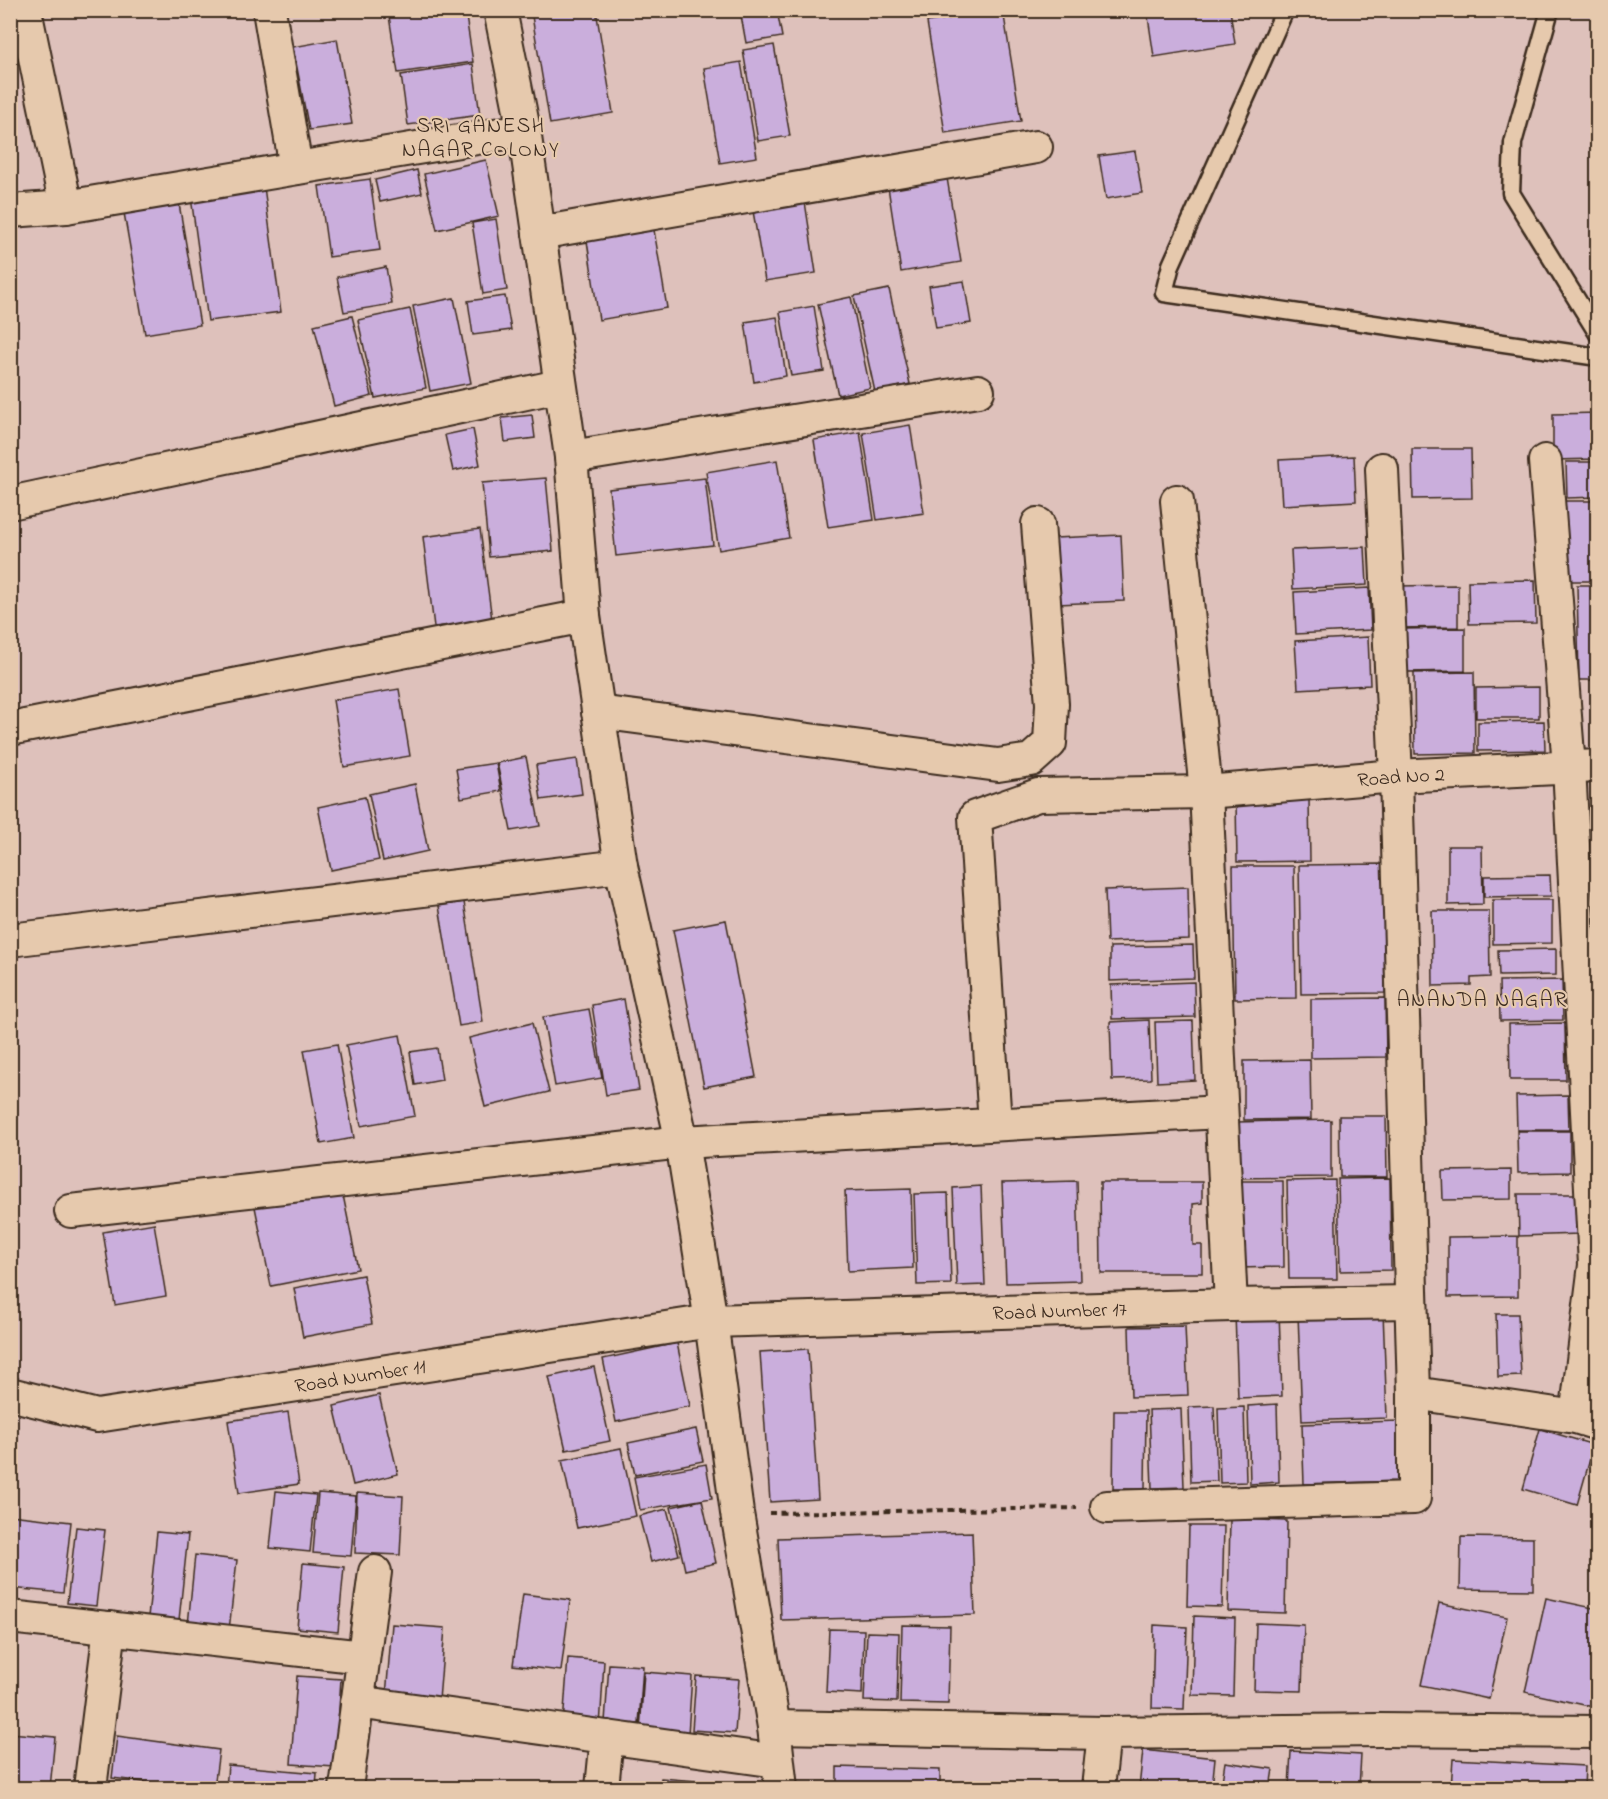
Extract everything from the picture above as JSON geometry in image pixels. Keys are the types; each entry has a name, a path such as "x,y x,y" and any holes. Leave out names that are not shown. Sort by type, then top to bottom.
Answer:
{"street":[{"path":"25,10 66,207"},
{"path":"270,10 296,168"},
{"path":"357,1702 607,1737 779,1774 774,1727 737,1513 711,1321 682,1142 621,866 584,616 571,457 524,130 500,10"},
{"path":"10,211 66,207 524,130"},
{"path":"539,234 1036,147"},
{"path":"10,502 559,386"},
{"path":"571,457 978,391"},
{"path":"1414,1393 1587,1420 1595,1265 1583,767 1545,461"},
{"path":"1107,1507 1414,1498 1414,1393 1396,776 1382,469"},
{"path":"1178,501 1206,792 1231,1305"},
{"path":"598,712 998,765 1031,760 1050,743 1052,704 1038,524"},
{"path":"10,729 584,616"},
{"name":"Road No 2","path":"995,1124 975,818 1038,795 1206,792 1396,776 1583,767"},
{"path":"10,940 621,866"},
{"path":"71,1211 682,1142 1221,1112"},
{"name":"Road Number 17","path":"711,1321 1231,1305 1410,1302"},
{"name":"Road Number 11","path":"10,1394 97,1416 711,1321"},
{"path":"346,1788 375,1572"},
{"path":"10,1617 363,1657"},
{"path":"90,1788 110,1628"},
{"path":"774,1727 1104,1733 1370,1730 1598,1732"},
{"path":"1098,1788 1104,1733"},
{"path":"602,1788 607,1737"}],"lane":[{"path":"1285,10 1171,265 1164,293 1598,357"},
{"path":"1550,10 1513,143 1511,193 1598,334"}],"path":[{"path":"737,1513 1107,1507"}],"building":[{"path":"425,10 465,10 473,62 398,73 389,16"},
{"path":"531,10 596,10 613,113 550,124"},
{"path":"740,10 777,10 782,37 746,43"},
{"path":"1003,10 1021,121 945,133 927,22"},
{"path":"1147,10 1230,10 1235,44 1154,57"},
{"path":"337,39 352,124 309,130 293,47"},
{"path":"774,45 790,136 758,141 743,50"},
{"path":"741,62 757,157 720,163 704,68"},
{"path":"473,64 480,115 408,125 401,75"},
{"path":"1135,151 1142,193 1106,199 1099,156"},
{"path":"486,160 499,216 437,230 424,174"},
{"path":"417,170 422,193 380,202 375,180"},
{"path":"947,178 961,262 901,272 888,187"},
{"path":"370,179 380,250 329,257 319,186"},
{"path":"264,187 281,312 208,321 191,197"},
{"path":"178,198 200,325 145,334 123,207"},
{"path":"805,202 816,273 765,281 753,211"},
{"path":"496,219 507,290 483,294 472,223"},
{"path":"654,230 667,308 599,320 587,241"},
{"path":"386,267 392,304 344,312 337,277"},
{"path":"964,281 971,323 936,328 929,286"},
{"path":"889,289 910,384 875,392 854,296"},
{"path":"505,296 511,330 473,335 468,301"},
{"path":"851,297 870,388 838,395 818,304"},
{"path":"454,298 471,383 430,391 413,306"},
{"path":"814,306 824,371 791,376 780,312"},
{"path":"410,309 426,388 375,398 358,320"},
{"path":"352,316 372,396 334,406 314,325"},
{"path":"777,317 786,376 754,382 745,322"},
{"path":"1598,413 1598,459 1553,460 1553,414"},
{"path":"532,415 535,438 505,442 502,418"},
{"path":"910,425 924,513 877,520 863,433"},
{"path":"473,429 480,465 453,471 445,435"},
{"path":"860,432 874,520 828,527 814,440"},
{"path":"1412,449 1471,449 1472,498 1413,499"},
{"path":"1354,456 1356,501 1282,505 1279,460"},
{"path":"777,460 789,538 719,550 706,472"},
{"path":"1566,462 1598,462 1598,497 1567,498"},
{"path":"546,478 553,551 489,557 482,483"},
{"path":"705,478 713,545 616,556 609,489"},
{"path":"1563,501 1598,501 1598,581 1564,581"},
{"path":"480,529 492,620 434,627 423,537"},
{"path":"1121,535 1124,601 1058,604 1055,538"},
{"path":"1365,547 1367,585 1293,589 1291,550"},
{"path":"1535,580 1536,623 1469,624 1468,581"},
{"path":"1458,585 1458,627 1398,628 1398,586"},
{"path":"1577,585 1598,585 1598,680 1579,680"},
{"path":"1369,588 1371,630 1296,634 1294,592"},
{"path":"1465,628 1465,671 1405,672 1405,629"},
{"path":"1368,637 1370,685 1298,689 1295,641"},
{"path":"1474,672 1475,753 1415,754 1414,673"},
{"path":"1539,687 1539,718 1476,718 1476,688"},
{"path":"399,689 410,756 344,767 333,700"},
{"path":"1544,721 1545,750 1478,751 1478,722"},
{"path":"526,757 540,826 511,831 497,763"},
{"path":"577,759 582,794 541,800 536,765"},
{"path":"496,763 501,791 461,798 456,769"},
{"path":"415,784 428,851 383,861 369,794"},
{"path":"365,797 379,860 331,870 318,807"},
{"path":"1309,799 1310,861 1237,862 1236,800"},
{"path":"1448,846 1482,846 1483,904 1448,905"},
{"path":"1383,864 1385,993 1301,994 1299,865"},
{"path":"1233,866 1294,866 1296,998 1235,999"},
{"path":"1550,875 1551,896 1484,897 1484,876"},
{"path":"1188,887 1189,939 1107,942 1105,890"},
{"path":"1493,900 1552,900 1552,943 1493,944"},
{"path":"464,902 483,1022 459,1026 439,906"},
{"path":"1432,911 1489,911 1490,977 1471,978 1471,985 1433,986"},
{"path":"726,920 756,1077 704,1087 673,930"},
{"path":"1193,945 1194,978 1110,981 1110,947"},
{"path":"1556,949 1556,975 1499,976 1498,950"},
{"path":"1562,980 1563,1020 1500,1021 1499,981"},
{"path":"1194,982 1195,1017 1112,1019 1111,985"},
{"path":"1385,998 1386,1057 1311,1058 1311,999"},
{"path":"624,999 639,1090 606,1095 592,1005"},
{"path":"589,1009 602,1078 555,1086 543,1017"},
{"path":"1149,1020 1151,1079 1112,1080 1110,1022"},
{"path":"1193,1021 1195,1080 1157,1082 1155,1022"},
{"path":"532,1023 549,1092 485,1107 469,1038"},
{"path":"1565,1023 1566,1080 1510,1080 1509,1024"},
{"path":"400,1035 415,1116 361,1126 346,1045"},
{"path":"337,1044 354,1138 321,1144 304,1050"},
{"path":"437,1048 442,1080 415,1085 410,1052"},
{"path":"1310,1060 1311,1119 1244,1120 1244,1061"},
{"path":"1568,1095 1569,1130 1517,1130 1516,1096"},
{"path":"1339,1116 1386,1116 1387,1177 1340,1177"},
{"path":"1331,1120 1331,1177 1237,1178 1236,1122"},
{"path":"1517,1131 1570,1131 1570,1172 1518,1173"},
{"path":"1511,1170 1511,1199 1443,1200 1442,1171"},
{"path":"1390,1178 1391,1270 1340,1271 1338,1179"},
{"path":"1335,1180 1337,1279 1289,1279 1287,1181"},
{"path":"1077,1181 1080,1281 1006,1283 1002,1183"},
{"path":"1239,1181 1283,1181 1284,1267 1240,1268"},
{"path":"1100,1182 1202,1182 1202,1203 1193,1204 1193,1245 1202,1245 1202,1273 1101,1273"},
{"path":"981,1186 985,1285 957,1286 953,1188"},
{"path":"911,1189 913,1268 848,1271 845,1191"},
{"path":"342,1190 358,1269 271,1286 255,1207"},
{"path":"948,1193 951,1284 917,1285 914,1194"},
{"path":"1518,1194 1578,1194 1579,1234 1519,1236"},
{"path":"154,1223 166,1296 115,1305 103,1232"},
{"path":"1518,1236 1518,1296 1448,1297 1448,1237"},
{"path":"363,1275 372,1324 303,1337 294,1288"},
{"path":"1279,1312 1282,1396 1238,1398 1235,1314"},
{"path":"1383,1312 1387,1418 1302,1421 1298,1314"},
{"path":"1496,1314 1518,1314 1521,1376 1498,1377"},
{"path":"1185,1326 1188,1395 1131,1397 1129,1327"},
{"path":"677,1343 690,1406 616,1422 603,1359"},
{"path":"808,1349 818,1499 770,1502 760,1352"},
{"path":"594,1367 610,1441 566,1450 549,1377"},
{"path":"1598,1374 1598,1406 1587,1403"},
{"path":"379,1395 398,1474 353,1485 334,1406"},
{"path":"1277,1404 1279,1482 1250,1484 1248,1406"},
{"path":"1214,1406 1217,1481 1191,1482 1189,1407"},
{"path":"1244,1407 1246,1482 1220,1483 1218,1408"},
{"path":"1181,1409 1184,1487 1152,1488 1149,1410"},
{"path":"1114,1411 1146,1411 1145,1489 1113,1489"},
{"path":"288,1412 299,1484 239,1493 228,1421"},
{"path":"1399,1421 1401,1481 1304,1484 1302,1424"},
{"path":"696,1429 703,1461 635,1475 628,1443"},
{"path":"1540,1429 1594,1445 1577,1505 1523,1489"},
{"path":"621,1448 636,1516 577,1528 562,1460"},
{"path":"706,1464 712,1498 640,1510 634,1477"},
{"path":"276,1491 316,1495 310,1552 270,1548"},
{"path":"318,1493 356,1496 351,1556 313,1553"},
{"path":"357,1493 403,1496 400,1555 355,1553"},
{"path":"702,1500 716,1563 685,1570 671,1507"},
{"path":"667,1509 679,1555 651,1562 639,1516"},
{"path":"10,1515 71,1522 63,1593 10,1588"},
{"path":"1230,1519 1287,1521 1285,1613 1228,1611"},
{"path":"1189,1526 1224,1526 1222,1607 1187,1606"},
{"path":"76,1527 105,1530 96,1606 67,1603"},
{"path":"157,1532 188,1535 179,1620 148,1617"},
{"path":"972,1532 975,1615 781,1620 778,1538"},
{"path":"1461,1537 1533,1538 1533,1590 1460,1589"},
{"path":"195,1555 237,1560 229,1630 188,1625"},
{"path":"303,1563 344,1567 338,1632 297,1628"},
{"path":"523,1594 570,1600 561,1671 513,1665"},
{"path":"1546,1598 1598,1609 1598,1708 1525,1692"},
{"path":"1439,1603 1507,1617 1489,1699 1421,1685"},
{"path":"1194,1616 1235,1618 1233,1696 1192,1695"},
{"path":"1256,1623 1304,1625 1302,1691 1254,1690"},
{"path":"392,1624 445,1628 439,1700 386,1696"},
{"path":"902,1625 950,1626 948,1704 900,1703"},
{"path":"1154,1625 1187,1627 1184,1709 1152,1708"},
{"path":"829,1629 864,1630 862,1694 826,1692"},
{"path":"867,1632 899,1633 897,1702 864,1701"},
{"path":"568,1658 604,1661 600,1727 563,1724"},
{"path":"609,1664 643,1666 639,1724 605,1722"},
{"path":"644,1672 692,1676 688,1734 640,1731"},
{"path":"297,1676 341,1679 335,1767 291,1764"},
{"path":"696,1676 739,1679 735,1733 692,1730"},
{"path":"10,1733 55,1737 50,1788 10,1788"},
{"path":"117,1736 219,1750 214,1788 194,1788 112,1778"},
{"path":"1143,1750 1215,1758 1212,1788 1139,1788"},
{"path":"1291,1751 1361,1755 1359,1788 1289,1788"},
{"path":"1453,1759 1585,1766 1584,1788 1451,1788"},
{"path":"1225,1762 1273,1769 1270,1788 1221,1788"},
{"path":"228,1765 317,1773 316,1788 226,1788"},
{"path":"837,1767 940,1770 940,1788 837,1788"},
{"path":"661,1778 695,1781 694,1788 660,1788"}],"district":[{"name":"SRI GANESH NAGAR COLONY","path":"481,137"},
{"name":"ANANDA NAGAR","path":"1482,999"}]}
